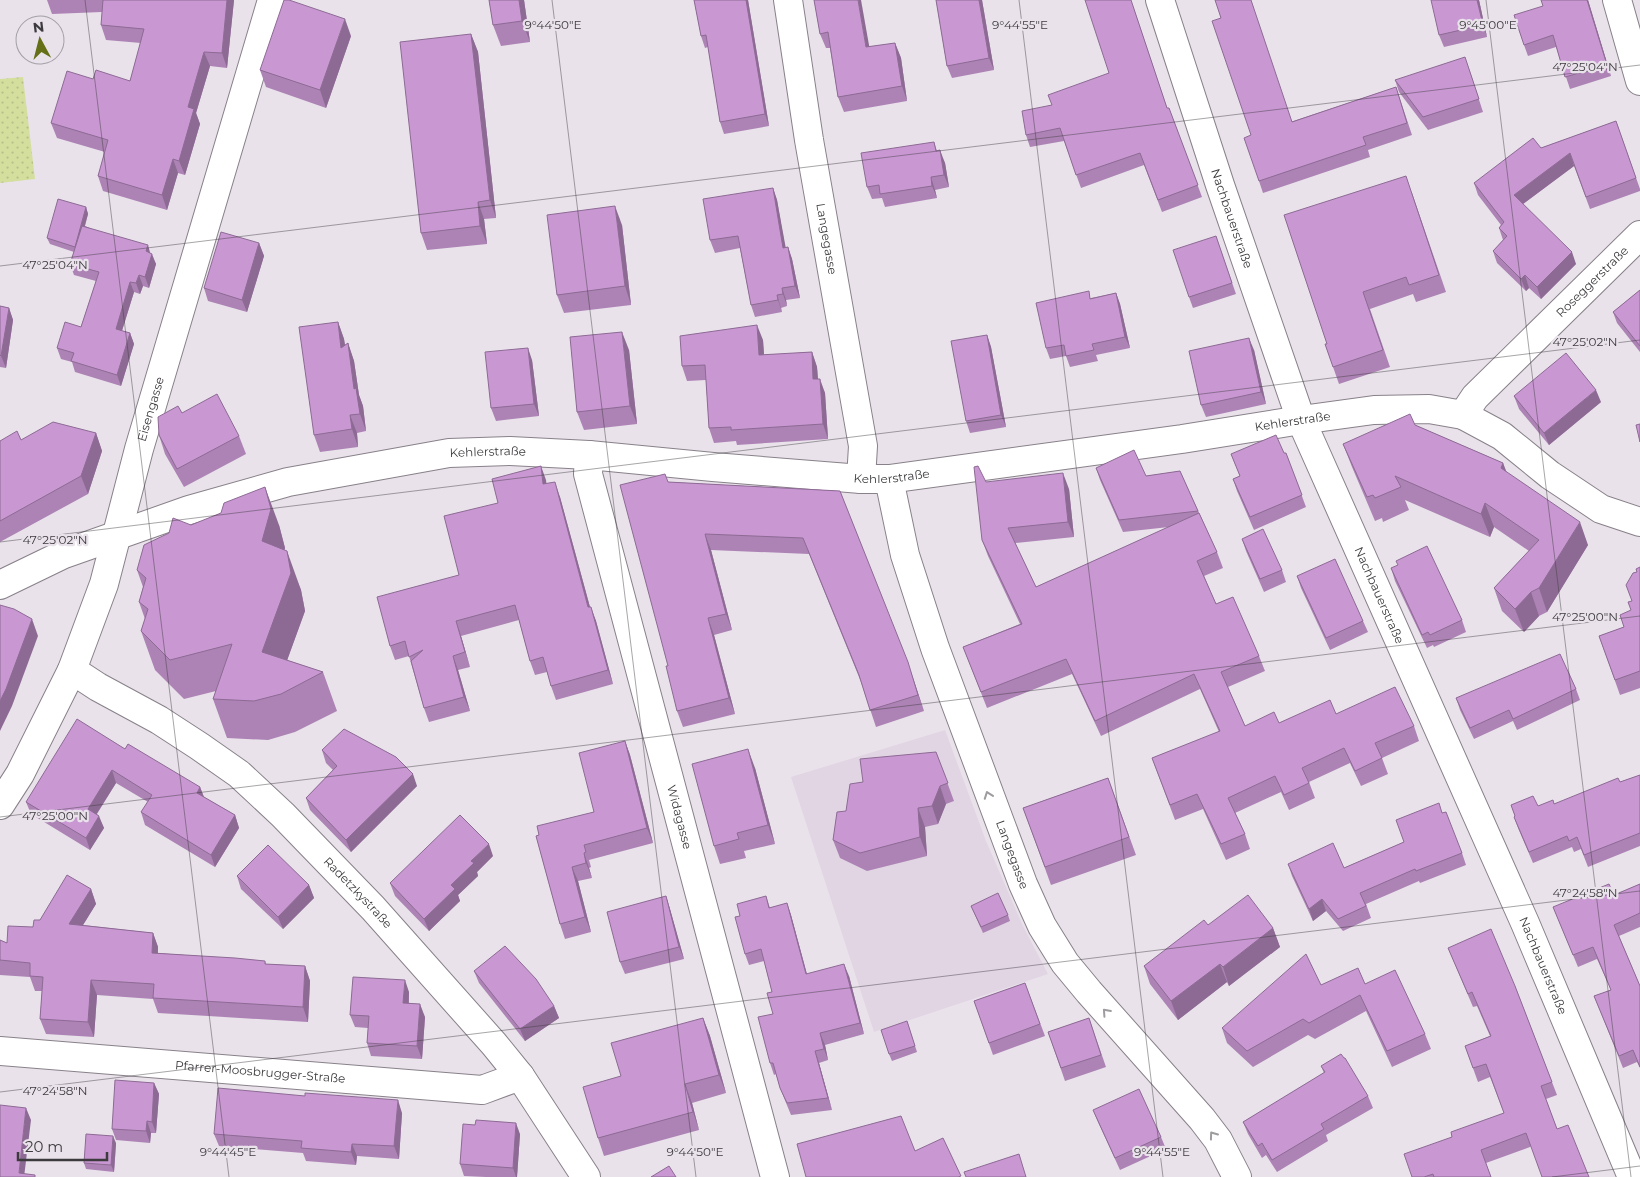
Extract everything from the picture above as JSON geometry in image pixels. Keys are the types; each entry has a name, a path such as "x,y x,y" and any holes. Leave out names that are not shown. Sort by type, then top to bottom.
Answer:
{"street":[{"name":"Eisengasse","path":"0,805 20,774 72,670 104,584 139,449 272,0"},
{"name":"Langegasse","path":"788,0 809,140 863,446 861,479"},
{"name":"Nachbauerstraße","path":"1160,0 1220,185 1301,420 1525,923 1632,1177"},
{"path":"1617,0 1640,81"},
{"name":"Roseggerstraße","path":"1463,415 1475,397 1640,236"},
{"name":"Kehlerstraße","path":"0,586 64,554 189,510 288,482 449,453 510,451 589,455 861,479 889,479 1173,440 1301,420 1397,409 1429,409 1463,415 1502,436 1550,475 1601,509 1640,522"},
{"name":"Widagasse","path":"589,455 588,474 775,1177"},
{"name":"Langegasse","path":"889,479 905,555 935,648 1016,866 1042,926 1088,992 1202,1119 1218,1140 1237,1177"},
{"name":"Radetzkystraße","path":"72,670 98,687 159,720 239,774 283,815 372,908 494,1044 520,1076 586,1177"},
{"name":"Pfarrer-Moosbrugger-Straße","path":"0,1051 482,1090 520,1076"}],"shaded area":[{"path":"945,730 986,841 1023,926 1048,974 874,1032 791,777"}],"green space":[{"path":"23,77 35,179 0,183 0,79"}],"building":[{"path":"103,0 227,0 222,53 204,52 188,107 194,109 179,161 173,159 162,195 98,176 108,140 51,123 67,71 93,79 96,70 130,81 144,29 101,25"},
{"path":"284,0 345,19 320,90 260,70"},
{"path":"489,0 519,0 522,21 493,25"},
{"path":"694,0 746,0 765,114 720,122 706,35 701,36"},
{"path":"814,0 858,0 866,47 895,43 902,86 838,97 828,32 820,34"},
{"path":"936,0 979,0 989,58 947,66"},
{"path":"1085,0 1131,0 1167,108 1169,108 1198,185 1158,200 1140,153 1076,175 1060,128 1026,135 1022,111 1052,105 1048,95 1109,73"},
{"path":"1215,0 1251,0 1292,122 1396,87 1407,123 1363,137 1366,145 1259,181 1244,138 1251,135 1212,21 1221,18"},
{"path":"1431,0 1477,0 1483,25 1439,35"},
{"path":"1541,0 1587,0 1607,65 1565,77 1553,35 1524,45 1514,15 1543,6"},
{"path":"471,34 490,200 478,202 480,226 421,233 400,42"},
{"path":"1465,57 1479,99 1423,117 1395,80"},
{"path":"1616,121 1636,178 1586,197 1570,153 1514,195 1572,252 1537,287 1525,275 1521,279 1493,251 1507,236 1499,228 1504,222 1474,183 1533,138 1541,148"},
{"path":"934,142 936,151 940,150 944,175 931,177 932,186 880,194 879,185 867,187 861,153"},
{"path":"1406,176 1439,275 1409,285 1406,277 1363,292 1383,350 1333,367 1284,215"},
{"path":"773,188 783,248 788,247 795,286 782,288 783,294 777,295 778,300 751,305 738,236 710,240 703,199"},
{"path":"58,199 86,207 75,247 47,238"},
{"path":"615,206 625,286 557,295 547,215"},
{"path":"82,226 148,245 146,251 152,254 145,277 139,275 136,283 130,282 116,329 130,333 117,375 71,361 74,353 57,348 65,322 81,327 99,272 70,264"},
{"path":"221,232 259,243 242,300 204,288"},
{"path":"1216,236 1232,283 1189,297 1173,250"},
{"path":"1640,290 1640,346 1613,312"},
{"path":"1089,291 1090,299 1116,293 1125,337 1092,344 1094,350 1066,356 1064,345 1046,348 1036,303"},
{"path":"0,306 9,308 1,356 0,355"},
{"path":"338,322 341,348 348,343 354,389 356,388 360,414 350,415 352,429 314,435 299,327"},
{"path":"757,325 759,355 812,352 813,379 820,379 823,424 731,430 731,427 709,428 705,365 682,366 680,336"},
{"path":"622,332 630,406 577,412 570,337"},
{"path":"987,335 1001,415 966,421 951,341"},
{"path":"1249,338 1261,392 1201,405 1189,351"},
{"path":"528,348 534,404 491,408 485,352"},
{"path":"1566,353 1596,390 1544,433 1514,396"},
{"path":"217,394 239,436 177,469 159,435 158,417 178,406 182,413"},
{"path":"1410,414 1415,425 1503,463 1501,468 1580,522 1539,588 1531,592 1515,609 1494,588 1539,540 1485,503 1481,514 1395,476 1401,487 1375,498 1373,495 1367,497 1343,444"},
{"path":"53,422 96,433 81,476 0,521 0,441 17,431 21,440"},
{"path":"1640,424 1640,442 1636,425"},
{"path":"1276,435 1284,453 1286,453 1302,495 1250,517 1233,479 1240,476 1231,454"},
{"path":"1134,450 1146,476 1180,471 1198,511 1119,520 1096,468"},
{"path":"541,466 543,484 555,482 588,607 591,607 608,670 551,686 543,657 530,661 515,605 456,621 465,652 453,656 464,697 424,708 411,661 423,650 409,657 405,641 390,646 377,597 459,575 444,516 498,503 492,479"},
{"path":"978,466 986,482 1063,473 1068,522 1008,528 1036,587 1199,513 1217,552 1197,561 1216,604 1233,597 1259,656 1221,672 1245,726 1274,712 1279,723 1330,700 1336,714 1395,687 1414,726 1375,743 1382,758 1355,771 1344,748 1302,768 1309,783 1284,795 1275,776 1228,798 1245,834 1221,844 1197,794 1170,805 1152,758 1220,731 1194,674 1095,721 1066,659 981,692 963,647 1022,624 982,540 974,467"},
{"path":"665,474 668,482 840,491 908,662 918,695 870,710 859,675 803,538 705,534 726,614 708,618 729,698 677,711 666,666 668,666 620,485"},
{"path":"265,487 271,509 262,541 287,551 291,573 262,652 323,672 281,694 254,701 213,699 232,644 170,660 141,631 148,609 139,602 146,578 137,570 144,545 169,533 173,518 191,525 221,513 224,503"},
{"path":"1263,529 1282,570 1260,579 1242,539"},
{"path":"1427,546 1462,620 1430,635 1428,632 1422,635 1391,568 1398,565 1396,561"},
{"path":"1335,559 1363,621 1326,638 1297,576"},
{"path":"1640,567 1640,671 1615,680 1599,636 1624,627 1620,615 1631,610 1628,602 1632,601 1626,585 1633,573 1637,572 1636,569"},
{"path":"0,605 14,609 32,619 0,701"},
{"path":"1560,654 1576,689 1513,719 1509,710 1470,728 1456,698"},
{"path":"77,719 125,749 128,744 200,787 197,793 235,815 211,855 141,812 152,795 112,770 88,809 99,816 86,838 26,802"},
{"path":"344,729 396,757 413,774 346,840 306,798 337,766 322,750"},
{"path":"625,741 647,828 584,845 586,863 572,867 585,917 560,924 536,836 539,835 537,826 594,812 579,753"},
{"path":"748,749 768,825 737,833 739,839 714,846 692,764"},
{"path":"936,752 948,783 940,786 932,806 918,808 920,837 860,853 833,840 837,812 846,811 850,784 863,782 860,759"},
{"path":"1640,775 1640,833 1584,855 1577,837 1569,841 1567,836 1529,852 1511,805 1533,796 1538,806 1553,800 1554,804 1618,778 1620,782"},
{"path":"1108,778 1129,837 1045,867 1023,808"},
{"path":"1439,803 1442,813 1446,812 1462,853 1416,871 1415,869 1360,893 1366,906 1338,919 1322,899 1309,909 1288,864 1333,843 1344,868 1404,842 1396,820"},
{"path":"460,815 489,844 471,861 474,863 451,885 455,889 424,919 390,883"},
{"path":"268,845 309,885 278,917 237,876"},
{"path":"67,875 91,889 69,924 153,933 152,953 235,958 265,961 265,964 305,966 303,1007 153,998 154,984 91,980 88,1022 40,1019 43,977 30,976 30,963 0,960 0,940 7,943 8,926 33,927 34,920 40,920"},
{"path":"1609,884 1614,895 1640,884 1640,913 1614,925 1640,986 1640,1067 1633,1050 1619,1056 1594,996 1611,990 1593,947 1573,955 1553,907"},
{"path":"998,893 1008,915 981,927 971,906"},
{"path":"1248,895 1273,928 1223,967 1220,964 1171,1001 1144,966 1204,920 1208,925"},
{"path":"666,896 679,947 620,962 607,912"},
{"path":"766,896 769,908 787,903 806,974 844,964 860,1023 820,1033 824,1049 815,1051 828,1098 787,1103 780,1088 773,1063 770,1063 758,1017 773,1014 767,993 772,992 761,949 745,954 735,917 740,916 737,904"},
{"path":"1491,929 1552,1082 1541,1086 1557,1129 1568,1125 1589,1177 1542,1177 1526,1133 1481,1150 1491,1177 1434,1177 1433,1174 1424,1177 1412,1177 1404,1154 1452,1137 1451,1132 1504,1113 1486,1064 1473,1068 1465,1046 1491,1036 1472,992 1468,994 1448,948"},
{"path":"505,946 536,979 554,1006 520,1029 474,971"},
{"path":"1306,954 1321,985 1358,968 1365,984 1395,970 1425,1034 1387,1051 1360,995 1309,1023 1303,1019 1247,1051 1222,1028"},
{"path":"353,977 405,980 403,1003 420,1004 417,1046 367,1043 369,1016 350,1015"},
{"path":"1025,983 1040,1024 989,1043 974,1001"},
{"path":"703,1018 719,1075 685,1084 693,1112 598,1138 583,1087 621,1076 611,1043"},
{"path":"1089,1018 1101,1055 1061,1068 1048,1032"},
{"path":"907,1021 915,1046 889,1054 881,1030"},
{"path":"1341,1054 1368,1096 1321,1124 1324,1129 1272,1160 1262,1143 1258,1146 1243,1122 1325,1072 1321,1066"},
{"path":"115,1080 154,1083 152,1122 147,1121 146,1131 112,1129"},
{"path":"218,1088 305,1096 305,1093 398,1100 394,1146 352,1144 351,1152 301,1148 302,1141 214,1134"},
{"path":"1139,1089 1161,1137 1115,1158 1093,1110"},
{"path":"0,1105 26,1108 19,1173 35,1175 35,1177 0,1177"},
{"path":"901,1116 915,1151 943,1138 961,1176 806,1177 797,1144"},
{"path":"476,1120 516,1123 513,1168 460,1164 463,1124 475,1125"},
{"path":"86,1134 113,1136 111,1165 84,1163"},
{"path":"1019,1154 1026,1177 966,1177 964,1172"},
{"path":"669,1166 676,1177 651,1177"}]}
